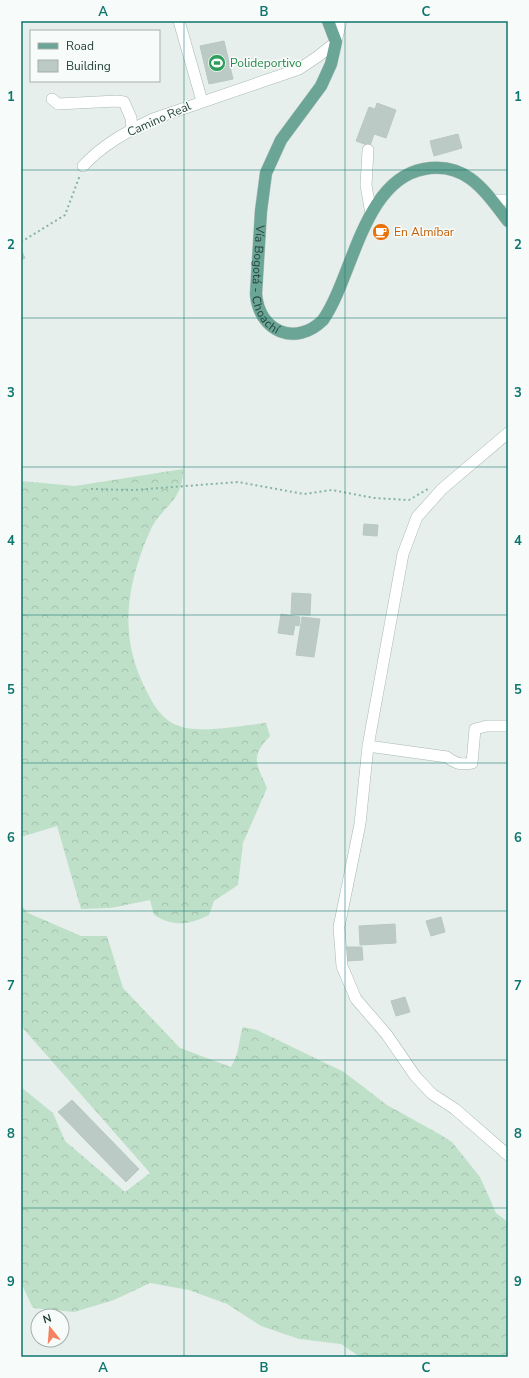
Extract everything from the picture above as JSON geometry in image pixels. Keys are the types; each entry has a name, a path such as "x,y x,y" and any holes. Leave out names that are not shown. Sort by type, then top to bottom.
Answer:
{"main road":[{"path":"328,21 336,42"},
{"name":"Vía Bogotá - Choachí","path":"336,42 331,64 321,86 281,140 266,173 258,240 256,294 257,305 261,316 268,324 281,332 296,334 310,330 323,320 371,214 391,186 412,171 437,167 451,168 465,174 491,200 508,221"}],"street":[{"path":"179,21 202,100"},
{"path":"336,42 341,21"},
{"name":"Camino Real","path":"83,166 92,156 132,129 202,100 268,81 299,69 336,42"},
{"path":"52,99 58,104 117,101 124,102 131,118 132,129"},
{"path":"368,150 366,186 371,214"},
{"path":"491,200 508,200"},
{"path":"508,433 442,489 417,518 403,554 368,746 360,824 339,928 342,966 356,999 387,1034 416,1077 432,1094 455,1109 508,1154"},
{"path":"368,746 447,757 455,763 464,765 472,763 475,729 487,726 508,726"}],"path":[{"path":"21,242 65,215 83,166"},
{"path":"91,489 134,490 238,482 304,494 332,490 374,498 409,500 428,488"}],"green space":[{"path":"183,469 180,489 176,497 160,515 150,531 135,572 131,592 129,631 132,651 138,672 147,692 159,712 168,720 179,726 209,729 266,723 270,736 259,750 257,756 258,767 267,788 243,843 238,885 214,901 209,915 188,923 175,923 161,919 154,915 150,900 111,908 81,909 57,826 21,837 21,481 75,486"},
{"path":"21,905 28,913 81,936 107,936 123,988 180,1048 231,1067 237,1052 243,1027 257,1030 344,1072 387,1105 452,1142 480,1177 496,1213 508,1222 508,1357 360,1357 341,1344 299,1339 261,1326 227,1304 189,1290 150,1283 114,1300 74,1312 70,1312 70,1308 33,1308 21,1283 21,1087 53,1113 65,1141 125,1192 150,1173 21,1026"}],"building":[{"name":"Polideportivo","path":"224,41 233,79 209,84 200,46"},
{"path":"377,103 396,110 386,138 374,134 370,146 356,141 369,107 375,109"},
{"path":"458,134 462,148 434,156 430,141"},
{"path":"21,250 25,258 21,260"},
{"path":"364,524 378,525 377,536 363,535"},
{"path":"292,593 311,594 310,615 291,614"},
{"path":"281,614 300,617 299,626 295,625 293,635 278,633"},
{"path":"302,617 320,619 314,657 296,655"},
{"path":"441,917 445,932 431,936 426,921"},
{"path":"395,924 396,943 360,945 359,926"},
{"path":"346,947 362,947 363,960 346,961"},
{"path":"405,997 410,1012 396,1016 391,1001"},
{"path":"72,1100 139,1169 126,1182 58,1112"}],"place":[{"name":"Polideportivo","path":"217,63"},
{"name":"En Almíbar","path":"381,232"}]}
